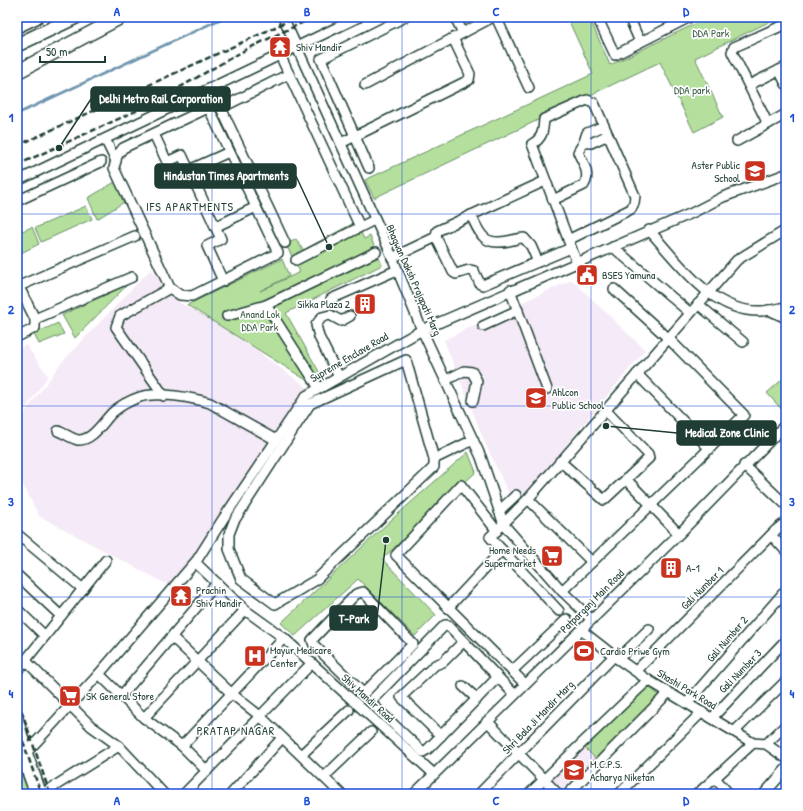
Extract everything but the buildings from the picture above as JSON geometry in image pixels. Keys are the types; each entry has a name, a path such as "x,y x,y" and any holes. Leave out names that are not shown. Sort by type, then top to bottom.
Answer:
{"highway":[{"path":"17,26 36,17"},
{"path":"17,45 76,17"},
{"path":"17,72 121,17"}],"street":[{"name":"Bhagwan Daksh Prajapati Marg","path":"283,17 341,143 422,330 481,457 499,511 500,528"},
{"path":"17,181 202,94 359,17"},
{"path":"369,168 322,59 405,17"},
{"path":"455,17 463,33"},
{"path":"365,85 494,17 529,88"},
{"path":"597,17 615,55 677,20 690,17"},
{"path":"629,17 640,42"},
{"path":"768,124 732,52 734,47 786,24"},
{"path":"341,143 469,80 470,74 454,38"},
{"path":"280,56 360,227"},
{"path":"749,85 783,69 786,84"},
{"path":"285,243 221,108 289,74"},
{"path":"202,94 278,254 192,296 180,294 170,288 114,168 117,156 123,148 208,108"},
{"path":"546,180 437,231 436,237 453,272 456,274 469,270 474,271 480,284 483,285 538,262 570,244 631,209 635,196 594,103 587,100 544,119 542,135 539,140 532,144 546,180 553,200 570,244 577,262"},
{"path":"737,140 786,114"},
{"path":"553,200 584,185 586,182 587,172 578,152 587,133 604,126"},
{"path":"154,134 167,162 182,154 190,170 221,239 207,246 223,281"},
{"path":"584,142 591,143 608,136"},
{"path":"105,139 116,161"},
{"path":"190,170 229,152"},
{"path":"17,201 100,162"},
{"name":"Supreme Enclave Road","path":"27,752 99,674 196,563 223,518 306,396 422,330 510,290 587,259 649,230 692,213 723,197 786,174"},
{"path":"215,227 256,207"},
{"path":"472,215 481,236 484,239 499,243 524,238 532,246 538,262"},
{"path":"296,260 374,220"},
{"path":"649,230 708,293 738,307 761,311 786,307"},
{"path":"559,610 490,537 528,499 689,312 737,260 786,230"},
{"path":"17,337 35,328 36,319 18,286 135,236"},
{"path":"392,258 436,237"},
{"path":"613,247 689,312"},
{"path":"227,316 266,305 376,252"},
{"path":"331,299 397,270"},
{"path":"36,319 132,277"},
{"path":"164,396 116,327 120,316 170,288"},
{"path":"562,591 744,415 668,338 614,289"},
{"path":"510,290 547,389"},
{"path":"698,304 743,342"},
{"path":"266,305 319,388"},
{"path":"483,326 518,310"},
{"path":"769,310 786,318"},
{"path":"339,377 319,337 316,324 322,317 330,315 341,321 350,316"},
{"path":"406,360 434,459 434,467 316,580 275,604 241,579 229,549 229,534 234,521 310,404 406,360"},
{"path":"446,380 464,371 472,372 476,381 473,401"},
{"path":"637,374 710,449"},
{"path":"58,431 77,440 82,439 92,434 114,412 125,404 141,397 151,395 200,400 210,403 276,440"},
{"path":"560,461 602,500 606,499 649,456 605,410"},
{"name":"Patparganj Main Road","path":"414,794 514,694 679,534 744,465 786,424"},
{"path":"434,459 473,440"},
{"path":"744,465 786,505"},
{"path":"626,479 679,534"},
{"path":"525,684 396,555 461,485 500,528 591,619"},
{"path":"499,511 516,495"},
{"path":"528,499 592,562"},
{"name":"Gali Number 1","path":"636,671 771,535 786,522"},
{"path":"17,534 83,589"},
{"path":"771,535 786,550"},
{"path":"448,608 502,550"},
{"path":"17,671 106,560"},
{"name":"Shiv Mandir Road","path":"196,563 245,610 284,638 434,774"},
{"path":"17,576 61,616"},
{"path":"122,695 217,583"},
{"name":"Gali Number 2","path":"687,704 786,590"},
{"path":"363,592 413,644 365,692 362,692 336,667 314,645 312,640 356,594 363,592"},
{"path":"17,609 45,636"},
{"path":"144,718 245,610"},
{"path":"512,671 567,619"},
{"path":"497,678 441,736 423,752 372,704 371,701 445,625 448,625 497,678 514,694"},
{"name":"Shri Bala Ji Mandir Marg","path":"478,794 616,658 649,629"},
{"name":"Shashi Park Road","path":"581,630 616,658 668,693 753,743 766,744"},
{"path":"172,637 232,694 260,716 341,794"},
{"path":"182,746 284,638"},
{"name":"Gali Number 3","path":"712,718 786,640"},
{"path":"441,736 401,697 435,664 443,662 463,642"},
{"path":"25,660 91,726 119,746 164,794"},
{"path":"184,794 312,663"},
{"path":"327,677 336,667"},
{"path":"99,674 144,718 182,746 207,770"},
{"path":"529,794 648,680"},
{"path":"735,732 786,681"},
{"path":"464,686 477,699"},
{"path":"568,794 668,693"},
{"path":"301,755 349,710"},
{"path":"619,794 702,712"},
{"path":"17,714 27,752 42,794 119,746"},
{"path":"488,721 558,794"},
{"path":"786,725 766,744 786,758"},
{"path":"324,777 371,732"},
{"path":"231,794 282,738"},
{"path":"698,794 753,743"},
{"path":"17,745 35,794"},
{"path":"764,794 786,769"},
{"path":"714,778 729,794"}],"shaded area":[{"path":"151,269 180,303 222,326 308,388 172,587 39,516 17,473 17,423 62,362"},
{"name":"Ahlcon Public School","path":"572,280 645,350 515,507 486,445 444,340"},
{"path":"26,345 48,376 17,421 17,349"},
{"name":"M.C.P.S. Acharya Niketan","path":"584,747 597,760 564,792 552,780"}],"green space":[{"path":"567,17 589,17 610,65 709,17 779,17 695,58 723,117 694,132 660,62 374,198 365,180 593,74"},
{"path":"120,179 129,199 97,219 88,198"},
{"path":"86,206 92,219 41,242 35,228"},
{"name":"Anand Lok DDA Park","path":"356,222 364,239 370,236 382,265 286,313 326,384 319,388 187,305 282,259 289,276 260,291 300,272 286,245 296,239 303,250"},
{"path":"32,227 39,244 17,255 17,233"},
{"path":"127,285 75,338 62,315"},
{"path":"58,323 64,334 39,344 34,334"},
{"path":"786,376 786,408 783,411 767,393"},
{"path":"468,452 476,472 382,559 436,615 415,636 358,579 295,636 281,623 390,521"},
{"path":"648,684 660,697 597,760 584,747"},
{"path":"17,764 30,794 17,794"}],"waterway":[{"path":"17,114 225,17"}],"railway":[{"path":"17,146 297,17"},
{"path":"17,165 149,105 245,50 314,17"},
{"path":"17,684 21,709 50,794"},
{"path":"17,724 41,794"}],"place":[{"name":"Shiv Mandir","path":"280,47"},
{"name":"Delhi Metro Rail Corporation","path":"59,148"},
{"name":"Aster Public School","path":"755,171"},
{"name":"Hindustan Times Apartments","path":"329,247"},
{"name":"BSES Yamuna","path":"587,275"},
{"name":"Sikka Plaza 2","path":"365,304"},
{"name":"Ahlcon Public School","path":"536,398"},
{"name":"Medical Zone Clinic","path":"606,426"},
{"name":"T-Park","path":"386,540"},
{"name":"Home Needs Supermarket","path":"552,556"},
{"name":"A-1","path":"671,568"},
{"name":"Prachin Shiv Mandir","path":"181,596"},
{"name":"Cardio Priwe Gym","path":"584,651"},
{"name":"Mayur Medicare Center","path":"255,656"},
{"name":"SK General Store","path":"70,696"},
{"name":"M.C.P.S. Acharya Niketan","path":"574,770"}],"district":[{"name":"IFS APARTMENTS","path":"190,207"},
{"name":"PRATAP NAGAR","path":"236,731"}],"park label":[{"name":"DDA Park","path":"711,33"},
{"name":"DDA park","path":"692,90"}]}
